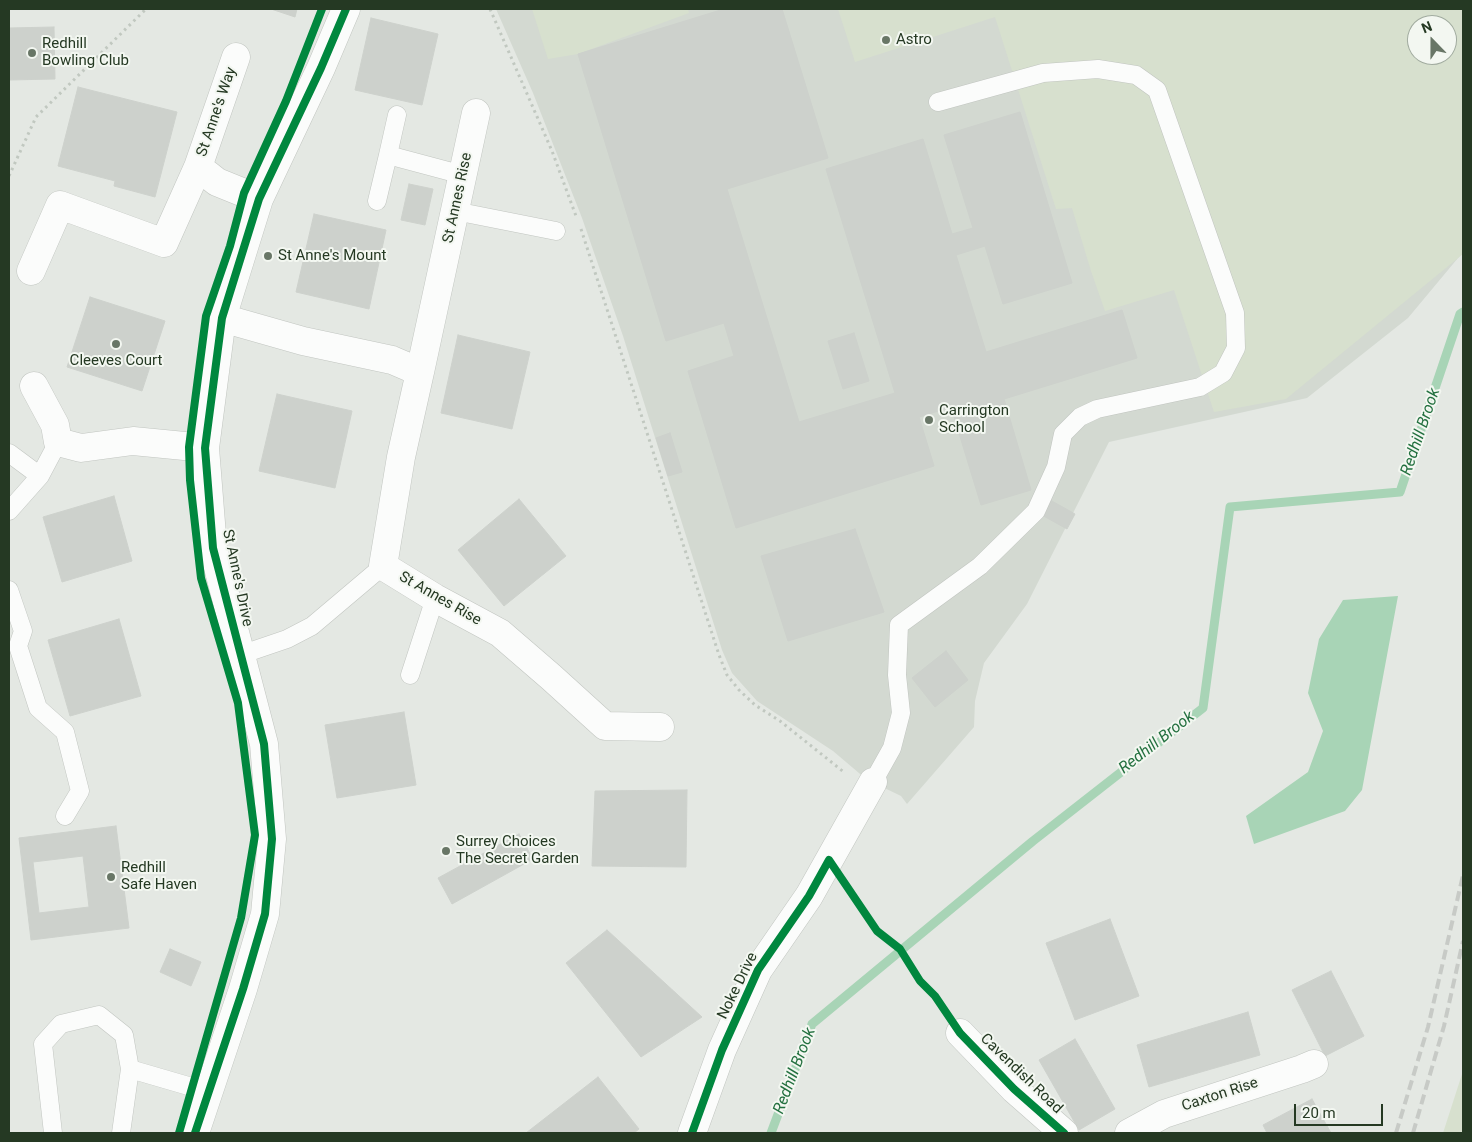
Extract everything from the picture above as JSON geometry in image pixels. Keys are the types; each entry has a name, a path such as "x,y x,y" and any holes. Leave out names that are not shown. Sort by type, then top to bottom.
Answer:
{"street":[{"name":"St Anne's Drive","path":"195,1133 243,989 265,914 272,839 264,744 213,548 205,448 222,318 259,198 321,68 346,9"},
{"name":"St Anne's Way","path":"31,271 60,205 164,243 198,167 236,58"},
{"name":"St Annes Rise","path":"476,113 401,457 383,566 434,598 500,633 605,726 660,727"},
{"name":"St Anne's Way","path":"198,167 217,182 259,198"},
{"path":"222,318 303,340 392,360 420,372"},
{"path":"34,386 56,424 58,442 82,448 133,441 205,448"},
{"name":"Noke Drive","path":"692,1133 722,1050 758,970 809,896 873,782"},
{"name":"Cavendish Road","path":"960,1033 1014,1089 1064,1133"},
{"name":"Caxton Rise","path":"1129,1133 1164,1114 1314,1064"}],"lane":[{"path":"873,782 892,748 901,714 897,675 899,625 980,566 1036,511 1056,467 1063,434 1080,417 1097,409 1200,387 1223,373 1236,348 1235,313 1157,90 1136,75 1098,68 1043,73 938,102"},
{"path":"377,201 398,115"},
{"path":"388,155 463,175"},
{"path":"455,211 556,231"},
{"path":"9,510 40,476 58,442"},
{"path":"9,453 40,476"},
{"path":"240,655 287,639 312,626 383,566"},
{"path":"9,590 23,631 18,646 38,708 66,732 80,791 65,816"},
{"path":"410,675 434,598"},
{"path":"53,1133 43,1044 61,1024 99,1015 124,1036 130,1069 121,1133"},
{"path":"130,1069 209,1092"}],"path":[{"path":"9,176 36,117 146,9"},
{"path":"490,9 552,151 586,241 719,655 728,676 738,690 755,705 780,721 845,773"},
{"path":"856,901 876,931 900,949 905,957"}],"shaded area":[{"name":"Carrington School","path":"496,9 1463,9 1463,252 1408,318 1307,398 1109,442 1027,604 984,663 975,701 974,727 907,804 901,796 866,779 833,751 757,701 732,673 722,650 623,336 582,218 533,93"},
{"path":"532,9 688,9 689,13 578,54 548,59"},
{"path":"838,9 1463,9 1463,254 1286,399 1214,412 1174,290 1105,311 1072,208 1056,209 995,17 855,62"},
{"path":"1398,596 1362,790 1345,811 1254,844 1246,816 1308,772 1323,731 1308,693 1319,639 1343,600"},
{"path":"1463,1071 1463,1133 1443,1133"}],"building":[{"path":"271,9 297,9 295,17"},
{"path":"724,9 782,9 828,158 727,189 799,422 895,393 826,169 923,139 952,234 973,228 944,135 1020,112 1072,283 1003,304 985,246 956,255 986,352 1122,310 1137,358 1004,399 1031,490 981,505 951,407 919,417 934,466 736,528 688,371 734,356 724,323 666,341 578,54"},
{"path":"371,18 438,34 422,105 355,90"},
{"name":"Redhill Bowling Club","path":"54,27 55,79 9,80 9,28"},
{"path":"78,87 177,112 155,197 114,186 115,181 58,166"},
{"path":"409,184 433,189 425,225 401,220"},
{"path":"314,214 386,230 369,309 296,292"},
{"name":"Cleeves Court","path":"90,297 165,321 142,391 67,367"},
{"path":"854,333 869,381 843,389 828,341"},
{"path":"458,335 530,352 512,429 441,413"},
{"path":"277,394 352,411 335,488 259,471"},
{"path":"670,433 682,472 668,476 656,438"},
{"path":"114,496 132,561 62,582 43,517"},
{"path":"519,499 566,556 504,606 458,550"},
{"path":"1050,500 1075,514 1067,529 1042,515"},
{"path":"855,529 884,612 788,641 761,556"},
{"path":"119,619 141,696 70,716 48,640"},
{"path":"946,651 968,680 935,707 912,678"},
{"path":"404,712 416,785 337,798 325,725"},
{"path":"687,790 686,867 592,866 595,791"},
{"path":"116,826 129,928 31,940 19,838","holes":["83,856 89,907 39,913 33,862"]},
{"path":"519,834 533,859 452,904 438,878"},
{"path":"1110,919 1139,996 1075,1020 1046,943"},
{"path":"607,930 702,1017 641,1057 566,963"},
{"path":"170,949 201,962 191,986 160,972"},
{"path":"1331,971 1364,1036 1325,1056 1292,990"},
{"path":"1248,1012 1260,1055 1149,1087 1137,1045"},
{"path":"1075,1039 1115,1109 1079,1130 1039,1060"},
{"path":"598,1077 639,1129 634,1133 526,1133"},
{"path":"1312,1099 1331,1133 1267,1133 1263,1125"}],"waterway":[{"name":"Redhill Brook","path":"771,1133 812,1024 1033,841 1203,708 1230,507 1400,492 1460,314 1463,312"}],"railway":[{"path":"1396,1133 1428,1027 1463,875"},
{"path":"1413,1133 1444,1026 1463,941"}],"cycle path":[{"path":"179,1133 241,918 255,835 238,703 201,578 190,480 189,447 206,316 230,246 244,193 286,101 322,9"},
{"path":"195,1133 243,989 265,914 272,839 264,744 213,548 205,448 222,318 259,199 321,68 346,9"},
{"path":"692,1133 722,1050 758,970 809,896 829,860 877,931 900,949 920,981 935,996 960,1033 1014,1089 1064,1133"}],"place":[{"name":"Astro","path":"886,40"},
{"name":"Redhill Bowling Club","path":"32,53"},
{"name":"St Anne's Mount","path":"268,256"},
{"name":"Cleeves Court","path":"116,344"},
{"name":"Carrington School","path":"929,420"},
{"name":"Surrey Choices The Secret Garden","path":"446,851"},
{"name":"Redhill Safe Haven","path":"111,877"}]}
